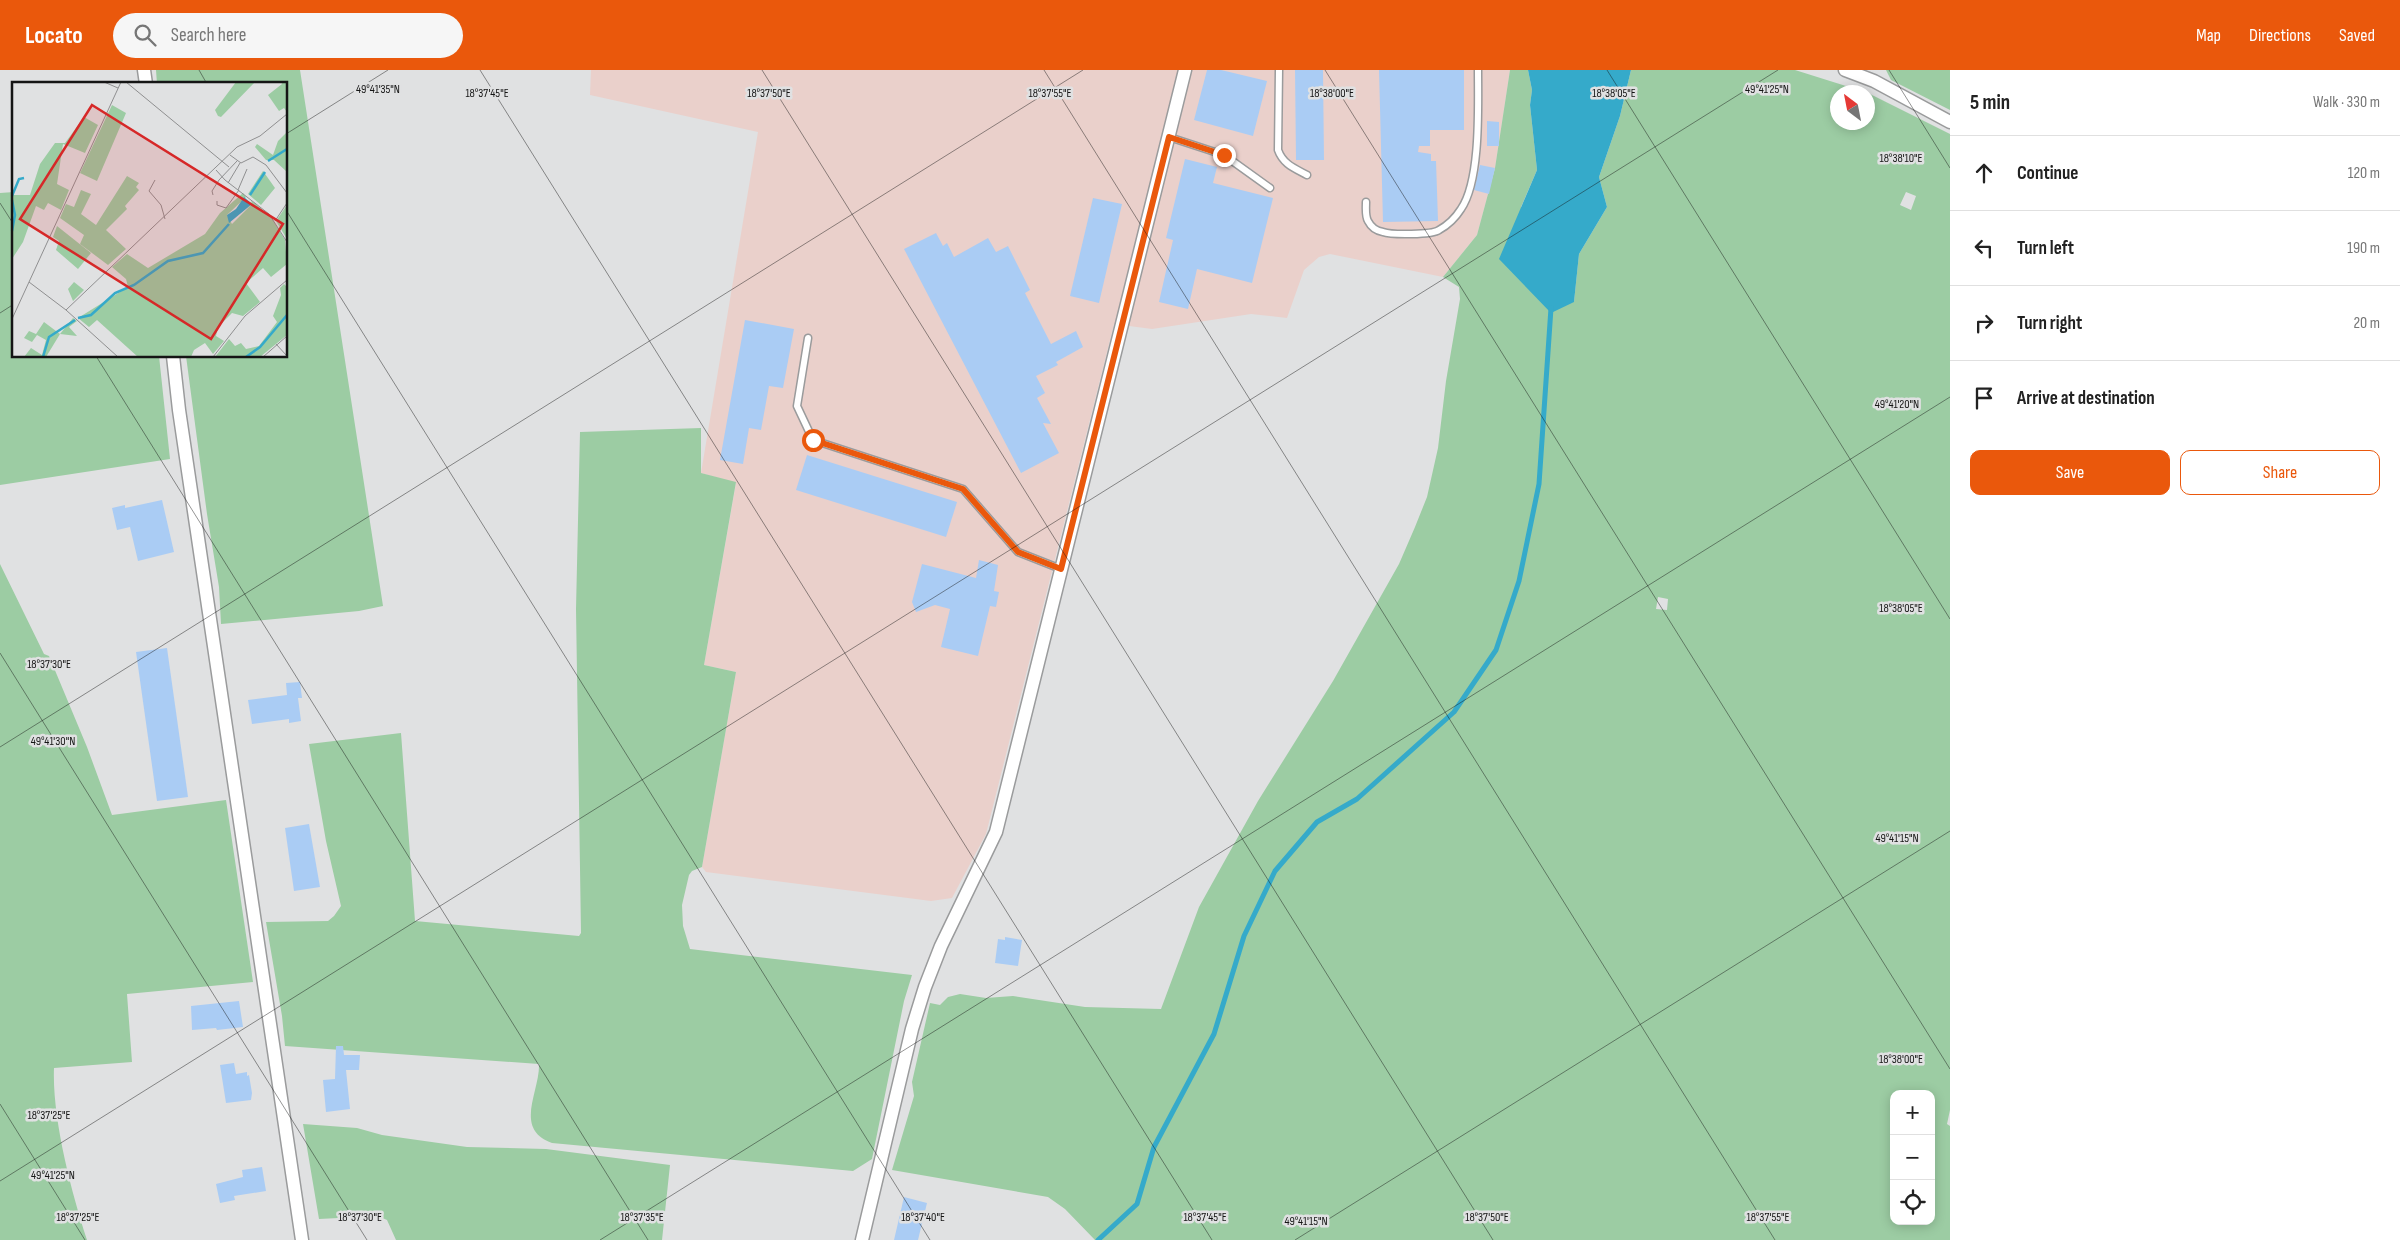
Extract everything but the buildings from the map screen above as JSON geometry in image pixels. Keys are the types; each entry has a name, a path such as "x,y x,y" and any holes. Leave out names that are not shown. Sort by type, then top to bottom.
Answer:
{"street":[{"path":"862,1240 912,1030 925,987 941,946 996,832 1185,70"},
{"path":"1844,70 1875,76 1950,122"},
{"path":"174,358 179,410 302,1240"}],"lane":[{"path":"1279,70 1278,150 1281,158 1288,165 1307,175"},
{"path":"1366,202 1367,220 1372,227 1384,233 1430,233 1438,231 1462,208 1469,190 1474,166 1478,70"},
{"path":"1169,137 1224,155 1270,188"},
{"path":"808,338 797,406 813,440 963,489 1018,552 1061,569"}],"shaded area":[{"path":"591,70 1510,70 1495,168 1477,235 1443,277 1330,254 1319,257 1304,270 1287,318 1251,314 1152,329 1114,324 986,834 952,898 931,901 706,872 702,867 736,672 704,665 736,483 701,473 758,132 590,95"}],"green space":[{"path":"156,70 300,70 383,606 359,611 221,624 219,587 207,514 186,358 288,358 288,82 157,82"},
{"path":"1510,70 1528,70 1532,90 1530,105 1537,170 1521,207 1574,302 1579,254 1607,207 1599,177 1620,116 1631,70 1795,70 1843,85 1830,85 1830,130 1875,130 1875,96 1950,134 1950,1110 1947,1124 1950,1126 1950,1240 1095,1240 1065,1209 1048,1197 892,1170 914,1096 912,1082 930,1003 940,1005 948,997 960,994 986,998 1013,996 1085,1007 1161,1009 1199,907 1258,801 1333,681 1399,564 1415,527 1427,497 1438,448 1446,381 1460,299 1459,287 1443,277 1477,235 1495,168","holes":["1906,192 1916,196 1911,210 1900,205","1658,597 1668,599 1667,610 1656,609"]},
{"path":"1886,70 1950,70 1950,110 1891,80"},
{"path":"12,192 12,358 159,358 170,459 0,485 0,193"},
{"path":"701,428 701,473 736,482 704,665 736,672 702,867 692,871 689,875 682,905 683,926 690,949 912,975 904,1001 872,1159 853,1171 552,1143 540,1137 534,1129 531,1119 539,1064 285,1046 282,1016 266,922 328,921 341,906 326,841 309,744 401,733 415,921 579,936 581,933 576,609 580,432"},
{"path":"0,564 44,654 49,656 87,747 112,815 226,800 253,982 127,994 132,1062 54,1068 54,1088 59,1131 69,1177 87,1240 0,1240"},
{"path":"303,1124 357,1128 382,1135 467,1147 546,1149 670,1165 662,1240 396,1240 387,1220 378,1216 319,1219"}],"water":[{"path":"1528,70 1631,70 1620,116 1599,177 1607,207 1579,254 1574,302 1551,313 1499,259 1537,170 1530,105 1532,90"}],"waterway":[{"path":"1098,1240 1137,1204 1154,1147 1214,1034 1244,936 1275,871 1317,822 1357,799 1454,712 1496,650 1519,581 1539,484 1551,308"}],"route":[{"path":"813,440 963,489 1018,552 1061,569 1169,137 1224,155"}]}
